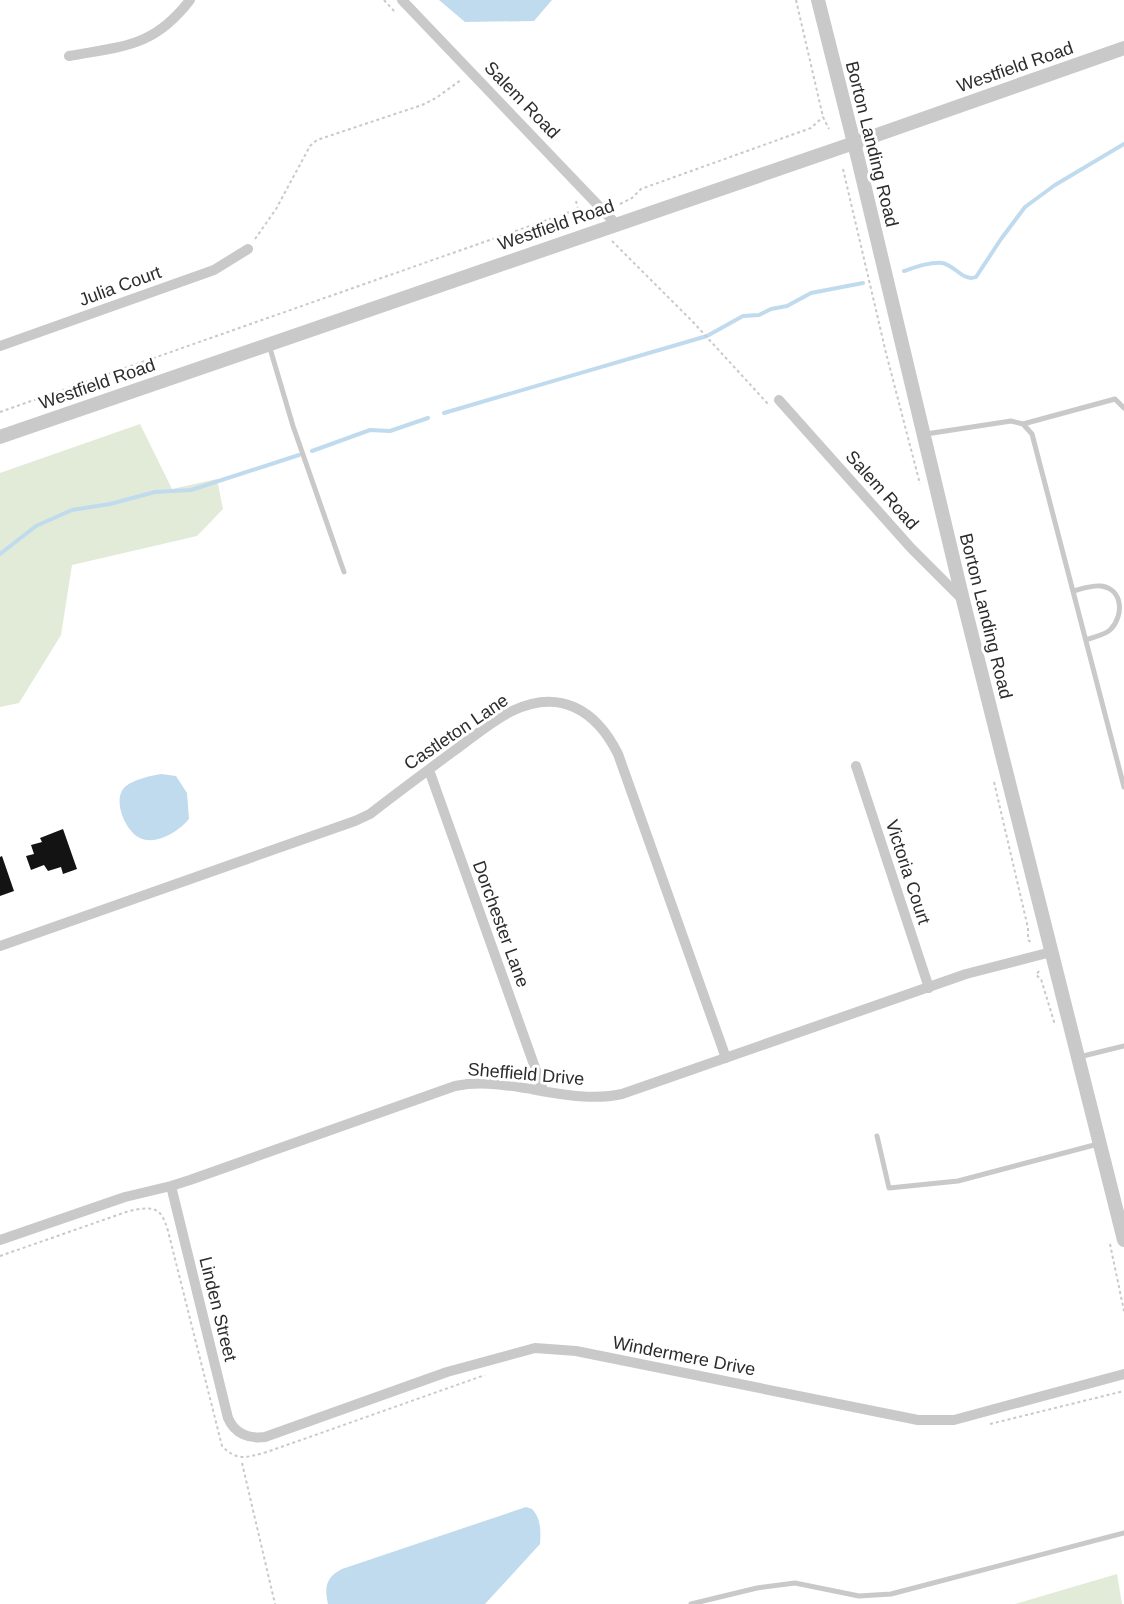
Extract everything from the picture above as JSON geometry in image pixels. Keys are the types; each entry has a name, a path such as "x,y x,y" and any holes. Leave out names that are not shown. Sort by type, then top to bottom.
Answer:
{"street":[{"path":"69,56 133,44 147,39 170,23 190,0"},
{"name":"Salem Road","path":"402,0 616,224"},
{"name":"Borton Landing Road","path":"818,0 963,600 1124,1240"},
{"name":"Westfield Road","path":"0,437 1124,48"},
{"name":"Julia Court","path":"0,346 214,270 248,249"},
{"name":"Salem Road","path":"776,404 963,600"},
{"name":"Castleton Lane","path":"0,946 355,821 370,813 506,714 541,702 560,703 579,710 598,722 606,731 618,754 726,1058"},
{"name":"Victoria Court","path":"856,766 929,988"},
{"name":"Dorchester Lane","path":"429,770 543,1090"},
{"name":"Sheffield Drive","path":"0,1240 125,1197 171,1186 455,1086 484,1083 593,1097 612,1096 635,1090 966,974 1051,952"},
{"name":"Linden Street","path":"171,1186 228,1418 235,1429 243,1435"},
{"name":"Windermere Drive","path":"243,1435 265,1437 447,1372 535,1348 576,1351 918,1420 954,1420 1124,1374"}],"lane":[{"path":"268,344 293,426 344,572"},
{"path":"924,435 1011,421 1023,424 1115,399 1123,405"},
{"path":"1023,424 1032,434 1124,787"},
{"path":"1073,591 1102,586 1113,591 1121,602 1119,618 1110,631 1086,640"},
{"path":"1078,1058 1124,1046"},
{"path":"878,1136 889,1188 958,1181 1100,1143"},
{"path":"691,1604 757,1588 795,1583 859,1596 891,1594 1124,1533"}],"path":[{"path":"796,0 823,117 829,129"},
{"path":"248,249 276,209 309,146 317,140 422,105 461,80"},
{"path":"620,204 632,198 641,189 811,128 823,117"},
{"path":"843,169 886,353 922,490"},
{"path":"0,412 578,209"},
{"path":"612,241 776,404"},
{"path":"1109,1240 1124,1311"},
{"path":"242,1463 275,1604"}],"green space":[{"path":"140,424 172,489 217,479 223,509 197,536 72,565 61,635 19,703 0,707 0,473"},
{"path":"1117,1574 1122,1604 1015,1604"}],"water":[{"path":"439,0 552,0 534,21 465,22"},
{"path":"161,774 176,776 187,793 189,819 167,836 146,840 129,829 122,814 120,798 126,786 143,778"},
{"path":"526,1507 532,1509 539,1521 540,1544 485,1604 328,1604 326,1592 329,1579 342,1569"}],"building":[{"path":"63,829 77,869 63,874 61,867 48,871 44,865 31,870 26,856 34,854 31,845 42,842 40,838"},
{"path":"2,856 14,891 0,896 0,857"}],"waterway":[{"path":"904,271 927,264 942,263 967,277 976,277 1025,207 1055,185 1124,144"},
{"path":"444,413 707,336 743,316 759,315 771,309 787,306 811,293 863,283"},
{"path":"312,451 370,430 390,431 428,418"},
{"path":"0,554 36,526 72,510 110,504 155,492 191,490 299,455"}]}
